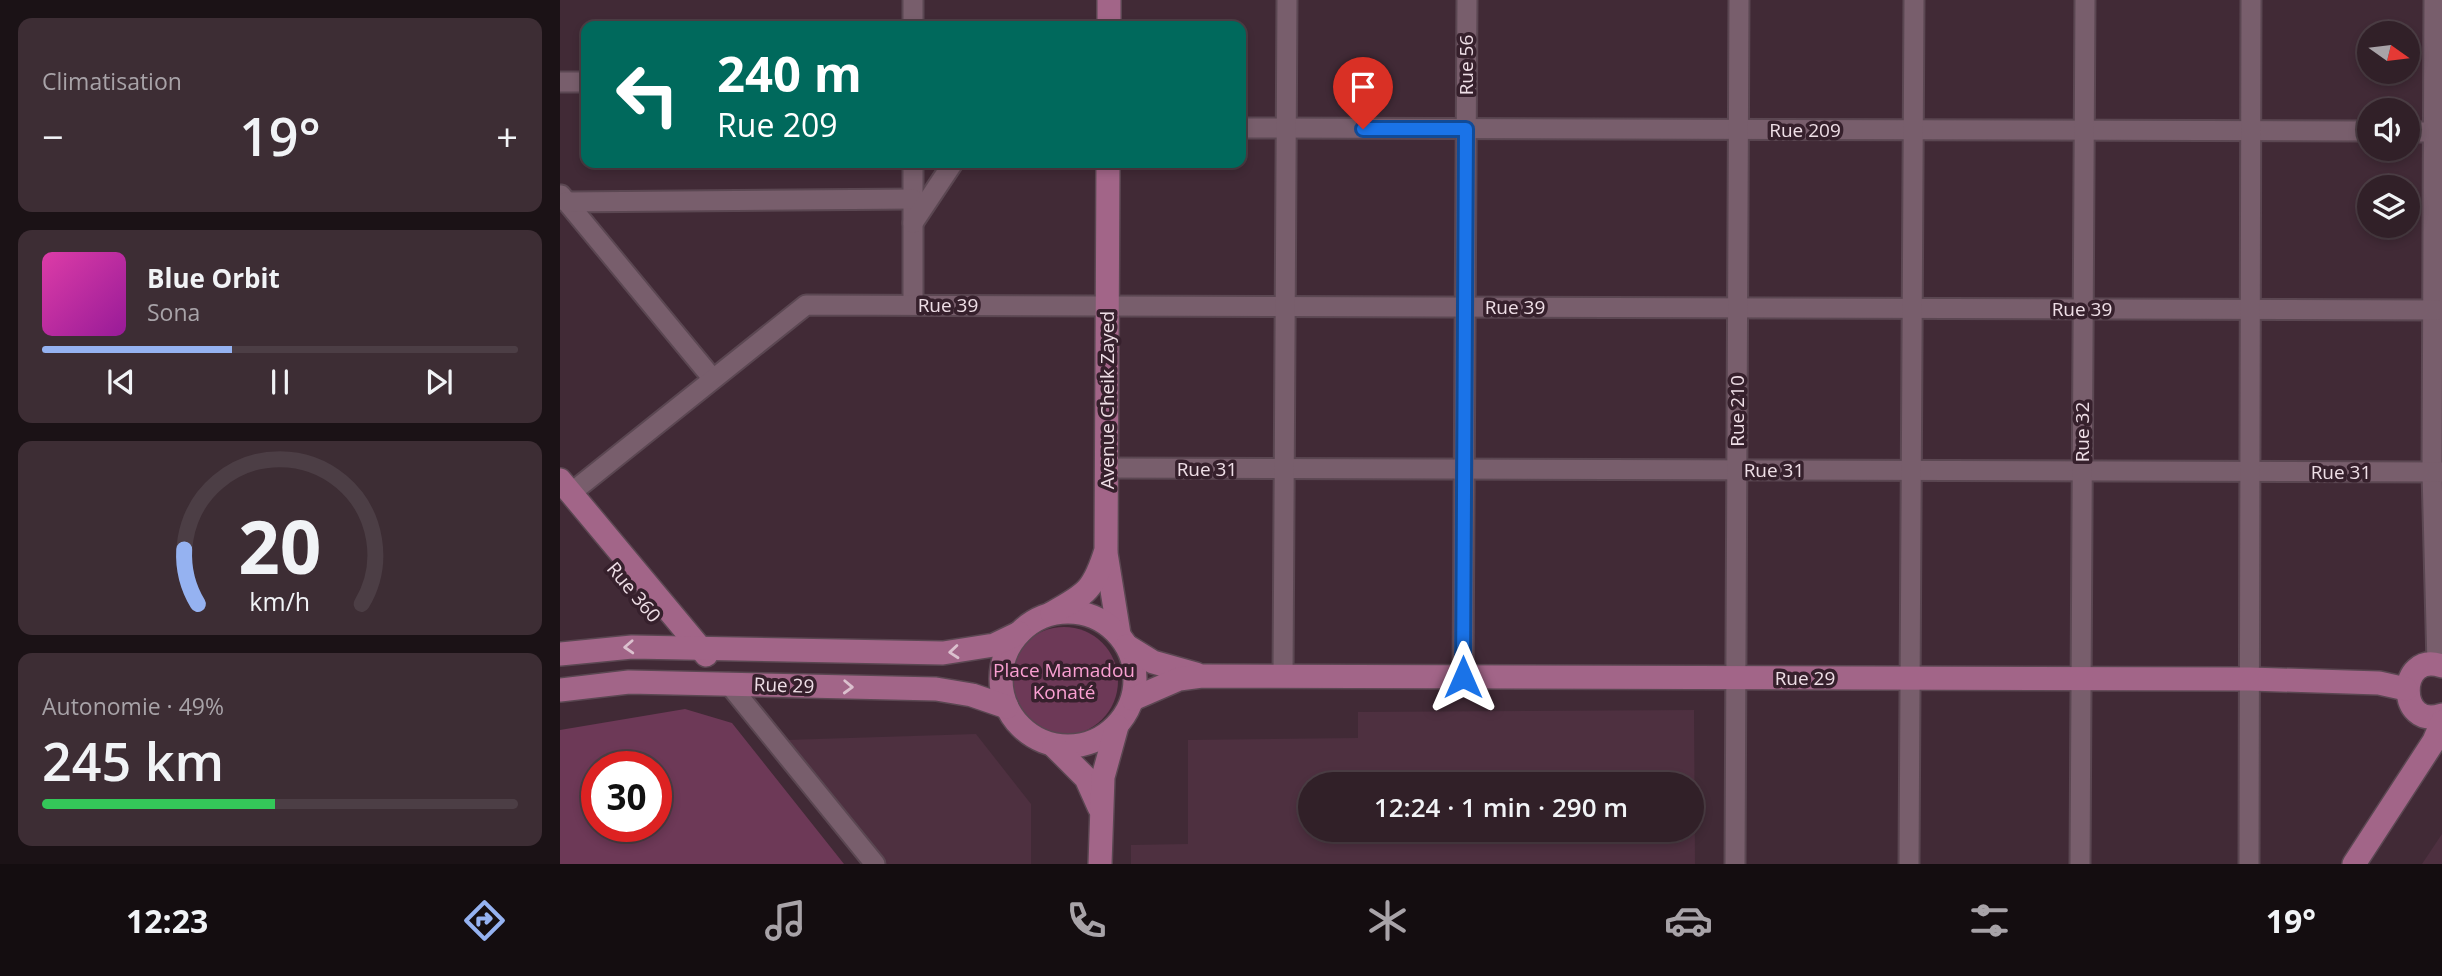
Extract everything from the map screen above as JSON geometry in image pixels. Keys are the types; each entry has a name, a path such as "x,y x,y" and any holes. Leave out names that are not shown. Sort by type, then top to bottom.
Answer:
{"main road":[{"path":"1109,0 1109,21"},
{"name":"Avenue Cheik Zayed","path":"1052,613 1084,596 1098,574 1106,550 1108,168"},
{"name":"Rue 360","path":"564,493 722,683"},
{"path":"1100,864 1100,808 1108,752 1118,725 1133,699 1135,672 1123,640 1106,550"},
{"path":"560,654 632,647 943,653 995,645 1019,633 1034,621 1052,613 1070,611 1088,614 1105,622 1123,640"},
{"path":"1019,633 1008,649 1002,668 1001,688 1007,707 1026,732 1054,746 1086,778 1100,808"},
{"name":"Rue 29","path":"1123,640 1153,662 1202,676"},
{"path":"2439,665 2419,667 2412,673 2406,689 2407,699 2419,713 2428,717 2442,715"},
{"name":"Rue 29","path":"1133,699 1179,679 1202,676 2249,679 2379,683 2406,689"},
{"name":"Rue 29","path":"560,690 629,682 936,689 972,695 1007,707"},
{"path":"2416,768 2419,713"},
{"path":"2354,864 2416,768 2442,722"},
{"path":"1054,746 1077,746 1099,739 1118,725"}],"street":[{"path":"913,0 913,21"},
{"path":"1283,676 1287,0"},
{"name":"Rue 56","path":"1463,677 1467,0"},
{"name":"Rue 210","path":"1735,864 1740,0"},
{"path":"1909,864 1914,0"},
{"name":"Rue 32","path":"2080,864 2085,0"},
{"path":"2249,864 2251,0"},
{"path":"2434,0 2438,132 2439,665"},
{"path":"560,82 581,82"},
{"name":"Rue 209","path":"1246,128 2357,131"},
{"path":"2420,132 2438,132"},
{"path":"913,168 913,305"},
{"path":"913,223 950,168"},
{"path":"563,198 913,199"},
{"path":"563,198 713,379"},
{"name":"Rue 39","path":"564,493 806,305 2437,310"},
{"name":"Rue 31","path":"1106,468 2437,472"},
{"path":"722,683 875,864"}],"shaded area":[{"path":"1694,710 1694,772 1298,772 1298,842 1695,842 1695,864 1131,864 1131,845 1188,844 1188,740 1358,738 1358,712"},
{"path":"976,734 1031,804 1031,864 883,864 786,740"},
{"path":"2442,834 2442,864 2422,864"}],"green space":[{"name":"Place Mamadou Konaté","path":"1064,627 1085,631 1102,643 1114,660 1118,681 1114,702 1102,719 1085,731 1064,735 1043,731 1026,719 1014,702 1010,681 1014,660 1026,643 1043,631"},
{"path":"685,709 732,723 844,864 560,864 560,730"}],"route":[{"path":"1363,129 1466,129 1463,677"}]}
